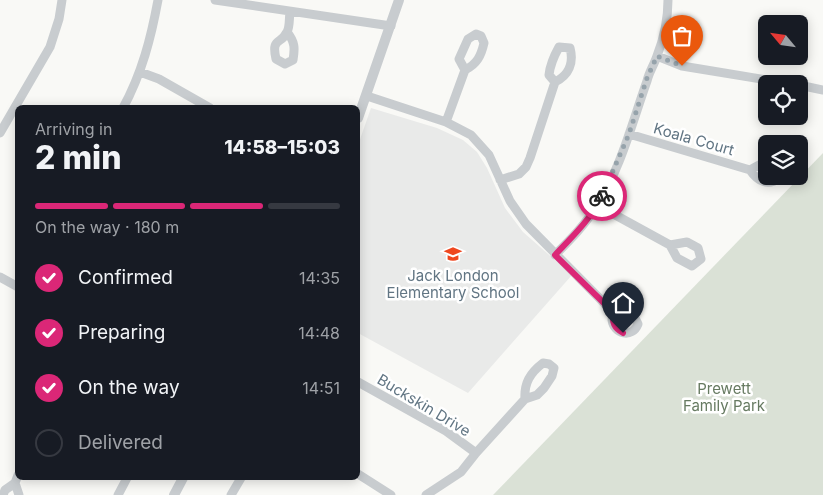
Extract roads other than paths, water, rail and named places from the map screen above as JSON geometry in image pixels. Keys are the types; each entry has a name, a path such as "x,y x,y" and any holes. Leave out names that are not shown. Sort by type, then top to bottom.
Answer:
{"street":[{"path":"0,133 4,120 50,47 59,20 62,0"},
{"path":"124,105 140,72 150,41 158,0"},
{"path":"215,0 391,26"},
{"path":"360,112 399,0"},
{"path":"555,255 597,206 613,173 629,134 647,78 657,56 667,19 668,0"},
{"path":"287,32 290,12"},
{"path":"657,56 682,66 758,79"},
{"path":"446,122 465,70"},
{"path":"140,72 158,79 205,105"},
{"path":"500,180 519,174 526,166 555,82"},
{"path":"808,86 823,89"},
{"path":"366,96 446,122 471,134 488,155 510,201 518,213 555,255 613,312"},
{"name":"Koala Court","path":"629,134 750,170 755,179 758,180"},
{"name":"Koala Court","path":"750,170 758,166"},
{"path":"597,206 670,245"},
{"path":"0,277 15,285"},
{"name":"Buckskin Drive","path":"360,383 446,431 476,453"},
{"path":"426,495 461,472 525,399"},
{"path":"360,475 391,495"},
{"path":"3,495 15,480"},
{"path":"16,480 19,495"},
{"path":"118,495 126,480"},
{"path":"174,495 182,480"},
{"path":"231,495 240,480"}],"place":[{"name":"Jack London Elementary School","path":"453,254"}],"park label":[{"name":"Prewett Family Park","path":"724,396"}]}
